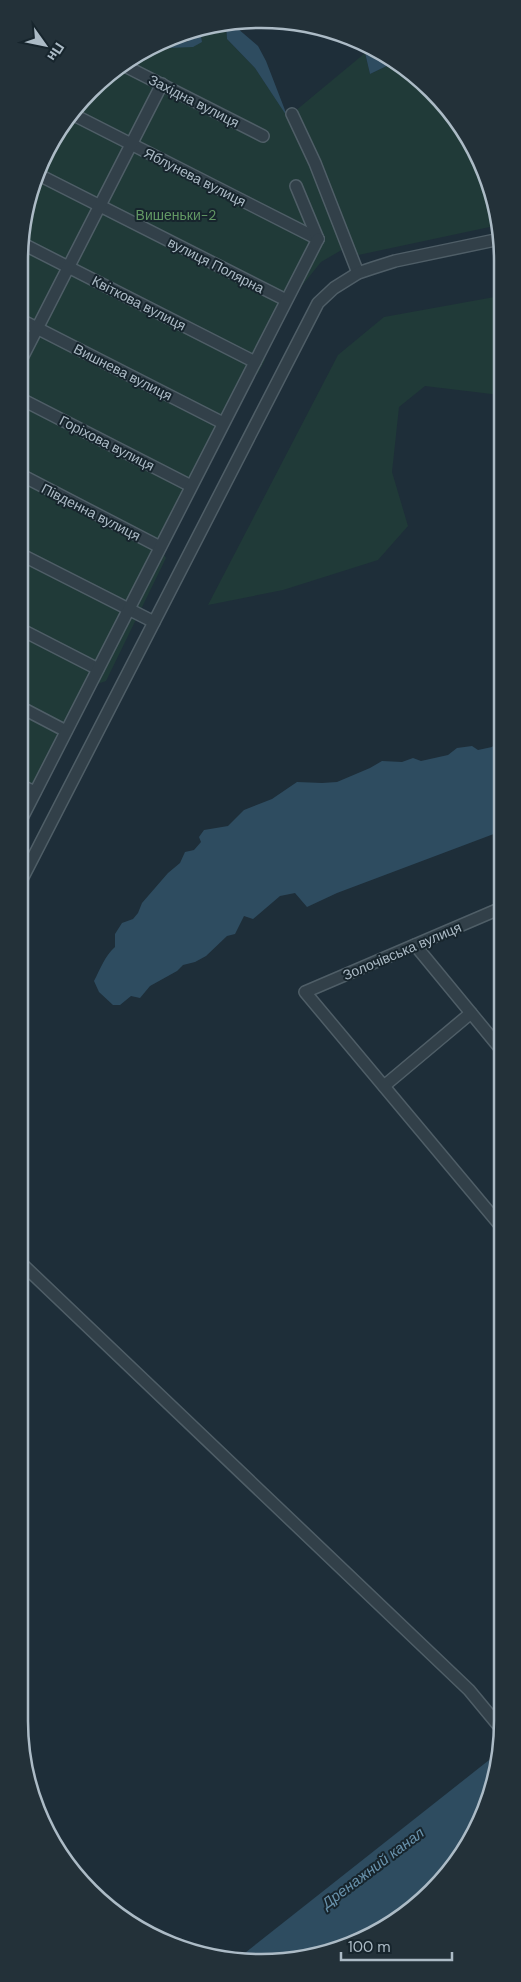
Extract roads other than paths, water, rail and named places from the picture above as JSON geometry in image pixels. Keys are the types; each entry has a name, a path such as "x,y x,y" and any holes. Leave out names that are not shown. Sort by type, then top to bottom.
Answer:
{"street":[{"name":"Західна вулиця","path":"129,68 263,136"},
{"path":"28,346 162,84"},
{"path":"292,114 315,163 358,273"},
{"name":"Яблунева вулиця","path":"78,117 318,239"},
{"name":"вулиця Полярна","path":"43,177 286,300"},
{"path":"28,805 318,239 296,186"},
{"path":"28,857 154,622 318,303 334,288 358,273 394,261 493,241"},
{"name":"Квіткова вулиця","path":"28,247 255,362"},
{"name":"Вишнева вулиця","path":"28,324 223,424"},
{"name":"Горіхова вулиця","path":"28,403 192,486"},
{"name":"Південна вулиця","path":"28,479 160,547"},
{"path":"28,559 154,622"},
{"path":"28,633 98,669"},
{"path":"28,711 66,731"},
{"path":"28,789 34,792"},
{"name":"Золочівська вулиця","path":"384,1086 305,992 494,911"},
{"path":"415,945 494,1041"},
{"path":"470,1012 384,1086 494,1219"},
{"path":"28,1270 469,1690 494,1721"}],"water":[{"path":"238,28 258,46 266,61 288,118 255,68 227,39 226,30"},
{"path":"201,35 202,42 193,47 167,48 182,41 187,42 189,39"},
{"path":"365,53 388,66 370,74"},
{"path":"494,745 494,834 337,893 307,907 295,893 280,896 253,919 244,916 235,934 227,936 206,956 195,962 183,965 177,971 150,986 140,998 131,996 120,1005 113,1005 99,992 94,981 105,959 115,947 115,934 122,923 133,919 142,903 168,873 180,863 185,852 194,850 201,842 199,837 204,830 228,826 244,810 272,799 297,782 337,782 382,761 402,762 413,758 421,761 448,755 457,748 472,746 478,750"},
{"name":"Дренажний канал","path":"491,1759 486,1782 476,1811 462,1838 436,1875 409,1901 390,1915 364,1930 321,1947 291,1953 244,1954"}],"park label":[{"name":"Вишеньки-2","path":"176,215"}]}
